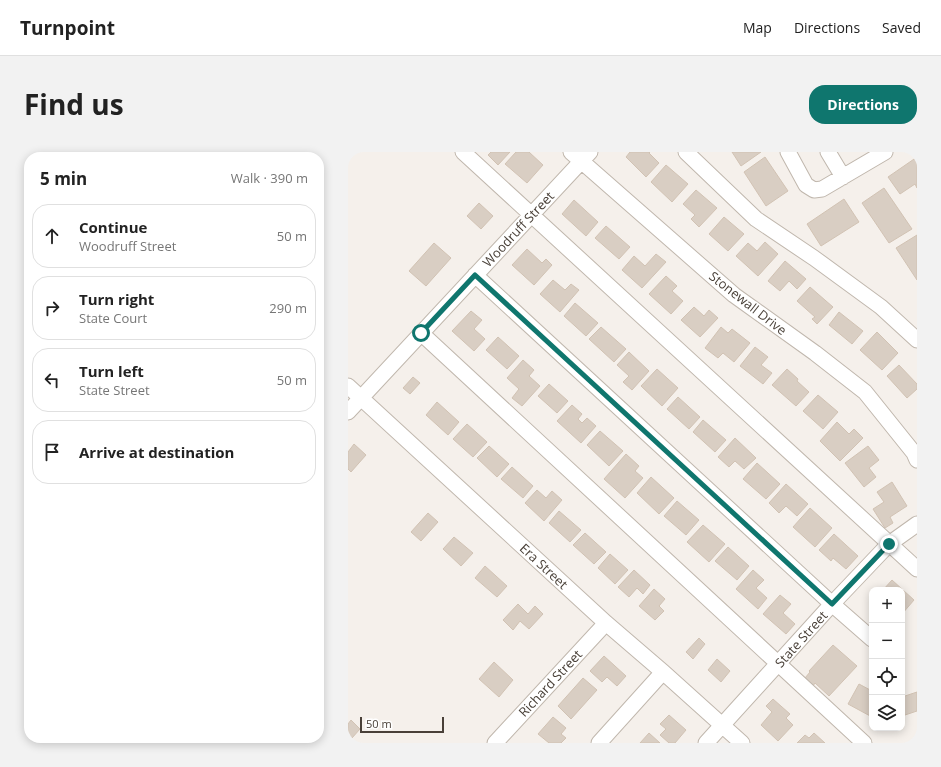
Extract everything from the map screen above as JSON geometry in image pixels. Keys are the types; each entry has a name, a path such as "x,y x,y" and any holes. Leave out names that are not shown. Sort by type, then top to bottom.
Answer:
{"street":[{"path":"463,152 917,569"},
{"path":"686,152 756,219 814,258 881,307 917,340"},
{"path":"788,152 806,185 814,190 822,189 877,154"},
{"path":"828,152 843,177"},
{"name":"Woodruff Street","path":"348,412 532,215 581,155"},
{"name":"Stonewall Drive","path":"581,155 734,295 815,353 865,392 914,453 917,460"},
{"path":"475,275 869,636"},
{"path":"421,333 864,743"},
{"name":"Era Street","path":"348,386 606,623 742,743"},
{"name":"State Street","path":"706,743 832,604 889,544 917,524"},
{"name":"Richard Street","path":"495,743 606,623"},
{"path":"599,743 663,672"}],"building":[{"path":"491,152 510,152 498,165 488,155"},
{"path":"516,152 529,152 543,165 527,183 505,164"},
{"path":"630,152 650,152 649,153 659,163 646,177 626,157"},
{"path":"732,152 761,152 741,166"},
{"path":"765,157 788,191 766,206 744,172"},
{"path":"917,157 917,188 915,184 900,194 888,177"},
{"path":"666,165 688,184 672,202 651,182"},
{"path":"884,188 912,229 889,243 862,203"},
{"path":"696,190 717,208 699,227 691,219 695,215 683,204"},
{"path":"844,199 859,222 821,246 807,224"},
{"path":"574,200 598,222 586,236 562,214"},
{"path":"479,203 493,216 481,229 467,216"},
{"path":"724,217 744,234 728,251 709,234"},
{"path":"606,226 630,247 619,259 595,238"},
{"path":"917,235 917,280 896,248"},
{"path":"765,242 778,254 758,276 736,256 748,243 757,251"},
{"path":"434,243 451,258 426,286 409,271"},
{"path":"527,249 542,263 546,259 552,265 534,285 512,265"},
{"path":"656,254 666,262 642,288 622,270 634,256 645,266"},
{"path":"785,261 806,279 797,289 789,281 780,291 768,281"},
{"path":"666,276 677,286 672,291 683,301 671,314 649,294"},
{"path":"553,280 565,290 571,284 579,290 560,312 540,294"},
{"path":"810,287 833,307 817,324 812,319 815,317 797,301"},
{"path":"575,303 598,323 586,336 564,316"},
{"path":"694,307 704,316 709,310 718,318 700,337 681,320"},
{"path":"471,311 482,320 474,329 485,339 474,351 452,331"},
{"path":"839,312 863,331 852,344 829,325"},
{"path":"601,327 626,349 614,362 589,339"},
{"path":"721,327 728,333 732,329 750,343 734,362 723,353 718,358 705,348"},
{"path":"877,332 898,353 882,370 860,350"},
{"path":"498,337 519,356 507,369 486,350"},
{"path":"755,347 768,357 761,365 772,373 763,384 740,366"},
{"path":"629,352 649,371 632,390 623,382 629,376 617,365"},
{"path":"523,360 534,370 529,376 540,386 522,406 512,398 519,389 507,378"},
{"path":"899,365 917,384 917,389 907,398 887,376"},
{"path":"657,369 678,388 662,406 641,386"},
{"path":"787,369 809,392 796,406 772,385"},
{"path":"413,377 420,383 410,394 403,388"},
{"path":"549,384 568,401 557,413 538,396"},
{"path":"818,395 838,412 823,429 803,411"},
{"path":"678,397 700,417 689,429 667,409"},
{"path":"437,402 459,422 448,435 426,415"},
{"path":"572,405 582,414 578,419 582,423 587,418 596,426 581,443 557,421"},
{"path":"703,420 726,440 715,452 693,432"},
{"path":"837,422 849,434 854,429 863,438 840,461 820,441"},
{"path":"467,424 487,442 473,457 453,439"},
{"path":"600,431 623,451 609,466 587,445"},
{"path":"735,438 756,458 744,469 735,461 729,467 718,457"},
{"path":"354,444 366,455 351,472 348,469 348,452"},
{"path":"489,446 509,464 497,477 477,458"},
{"path":"868,446 879,460 869,468 876,477 864,487 845,463"},
{"path":"626,454 639,466 635,471 643,478 625,498 604,479"},
{"path":"757,463 780,484 766,499 743,479"},
{"path":"512,467 533,486 523,498 501,479"},
{"path":"651,477 674,498 659,514 637,493"},
{"path":"892,482 907,506 890,517 893,523 885,528 873,509 884,502 877,492"},
{"path":"786,484 808,504 797,516 786,506 779,513 769,503"},
{"path":"537,490 546,498 552,491 562,500 544,521 525,503"},
{"path":"677,501 699,520 686,535 664,516"},
{"path":"810,508 832,528 815,547 793,527"},
{"path":"559,511 581,530 570,542 549,523"},
{"path":"428,513 438,522 421,541 411,532"},
{"path":"703,525 725,544 709,562 687,542"},
{"path":"585,533 606,552 594,564 573,545"},
{"path":"834,534 858,556 846,569 833,558 831,561 819,550"},
{"path":"454,537 473,553 461,566 443,549"},
{"path":"728,547 749,566 737,580 715,561"},
{"path":"610,554 628,570 615,584 598,568"},
{"path":"485,566 507,586 497,597 475,578"},
{"path":"634,570 650,585 643,594 637,588 629,597 618,587"},
{"path":"753,570 764,580 756,588 767,598 758,609 736,589"},
{"path":"892,580 900,587 886,587"},
{"path":"654,589 665,599 659,606 664,611 655,620 639,606"},
{"path":"905,592 914,600 905,610"},
{"path":"780,595 791,604 783,613 795,624 786,634 763,614"},
{"path":"518,604 528,614 535,606 543,614 529,629 520,621 513,630 503,620"},
{"path":"699,638 705,644 693,659 686,652"},
{"path":"833,645 857,666 829,696 815,683 813,686 805,678 810,672 809,671"},
{"path":"604,656 626,676 617,686 607,677 602,682 590,671"},
{"path":"717,659 730,671 721,682 708,670"},
{"path":"494,662 513,680 499,697 479,679"},
{"path":"583,678 597,690 571,719 558,706"},
{"path":"859,684 869,689 869,715 848,704"},
{"path":"917,692 917,711 905,715 905,696"},
{"path":"773,699 790,714 786,718 793,725 778,741 761,725 772,712 766,706"},
{"path":"669,715 686,730 675,743 669,743 660,735 666,729 660,724"},
{"path":"553,717 566,728 561,734 566,738 561,743 549,743 538,734"},
{"path":"351,720 360,729 352,738 348,734 348,724"},
{"path":"649,733 660,743 640,743"},
{"path":"814,733 825,743 797,743 805,735 809,738"}],"route":[{"path":"421,333 475,275 832,604 889,544"}]}
